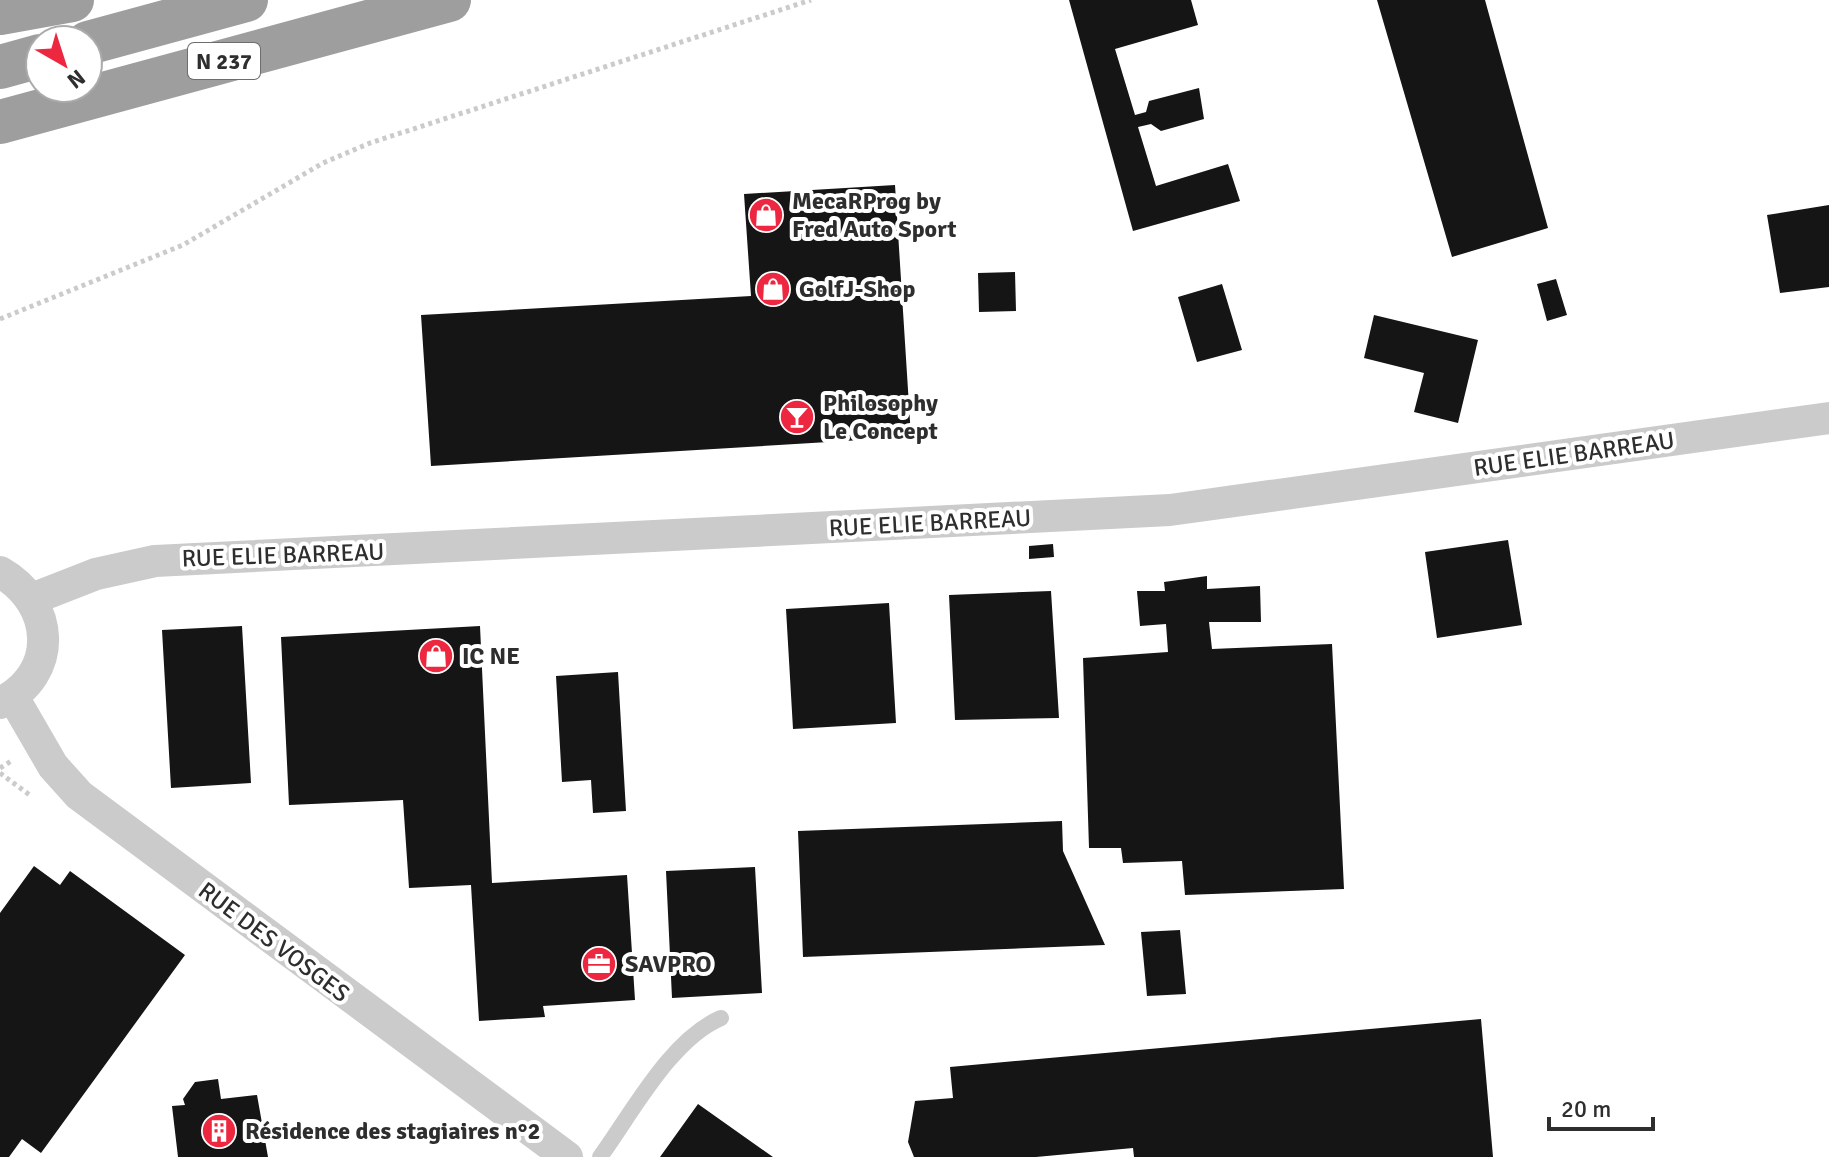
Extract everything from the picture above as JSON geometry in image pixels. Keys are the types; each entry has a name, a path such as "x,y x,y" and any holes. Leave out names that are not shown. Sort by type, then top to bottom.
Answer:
{"highway":[{"path":"0,13 72,0"},
{"name":"N 237","path":"104,39 246,0"},
{"name":"N 237","path":"0,122 449,0"},
{"path":"0,67 24,60"}],"street":[{"name":"RUE ELIE BARREAU","path":"32,599 96,574 155,561 772,532 1220,505 1829,418"},
{"path":"0,572 17,582 32,599 41,619 44,641 39,663 29,682 6,700"},
{"name":"RUE DES VOSGES","path":"6,700 53,766 79,795 567,1157"}],"lane":[{"path":"600,1157 683,1042 700,1026 721,1018"}],"path":[{"path":"0,319 183,245 323,163 356,149 811,0"}],"building":[{"path":"1069,0 1191,0 1198,25 1115,49 1135,115 1146,112 1149,101 1199,88 1204,119 1161,131 1151,124 1138,127 1156,186 1228,164 1240,201 1133,231"},
{"path":"1377,0 1485,0 1548,228 1452,257"},
{"path":"895,185 911,437 431,466 421,315 751,296 744,194"},
{"path":"1829,205 1829,287 1780,293 1767,215"},
{"path":"1015,272 1016,311 979,312 978,273"},
{"path":"1556,279 1567,315 1547,321 1537,284"},
{"path":"1222,284 1242,350 1197,362 1178,297"},
{"path":"1374,315 1478,340 1458,423 1414,412 1424,373 1364,358"},
{"path":"1508,540 1522,625 1437,638 1425,552"},
{"path":"1053,544 1054,557 1029,559 1029,546"},
{"path":"1207,576 1207,589 1260,586 1261,622 1209,622 1212,649 1332,644 1344,889 1185,895 1182,861 1123,863 1121,848 1089,848 1083,658 1168,652 1166,624 1140,626 1137,591 1165,591 1164,582"},
{"path":"1051,591 1059,718 955,720 949,595"},
{"path":"889,603 896,723 793,729 786,609"},
{"path":"242,626 251,783 171,788 162,630"},
{"path":"480,626 492,883 627,875 635,1000 543,1006 545,1017 479,1021 471,885 409,888 403,800 289,805 281,637"},
{"path":"618,672 626,811 593,813 591,780 562,782 556,676"},
{"path":"1062,821 1063,851 1105,945 803,957 798,831"},
{"path":"34,866 60,885 70,871 185,955 41,1153 22,1139 9,1157 0,1157 0,913"},
{"path":"755,867 762,993 672,998 666,871"},
{"path":"1180,930 1186,994 1147,996 1141,932"},
{"path":"1481,1019 1493,1157 1134,1157 1133,1148 1036,1157 914,1157 908,1142 915,1101 953,1098 950,1067"},
{"name":"Résidence des stagiaires n°2","path":"218,1079 221,1099 257,1095 268,1157 178,1157 172,1106 185,1105 183,1099 195,1082"},
{"path":"698,1104 773,1157 660,1157"}],"place":[{"name":"MecaRProg by Fred Auto Sport","path":"766,215"},
{"name":"GolfJ-Shop","path":"773,289"},
{"name":"Philosophy Le Concept","path":"797,417"},
{"name":"IC NE","path":"436,656"},
{"name":"SAVPRO","path":"599,964"},
{"name":"Résidence des stagiaires n°2","path":"219,1131"}]}
